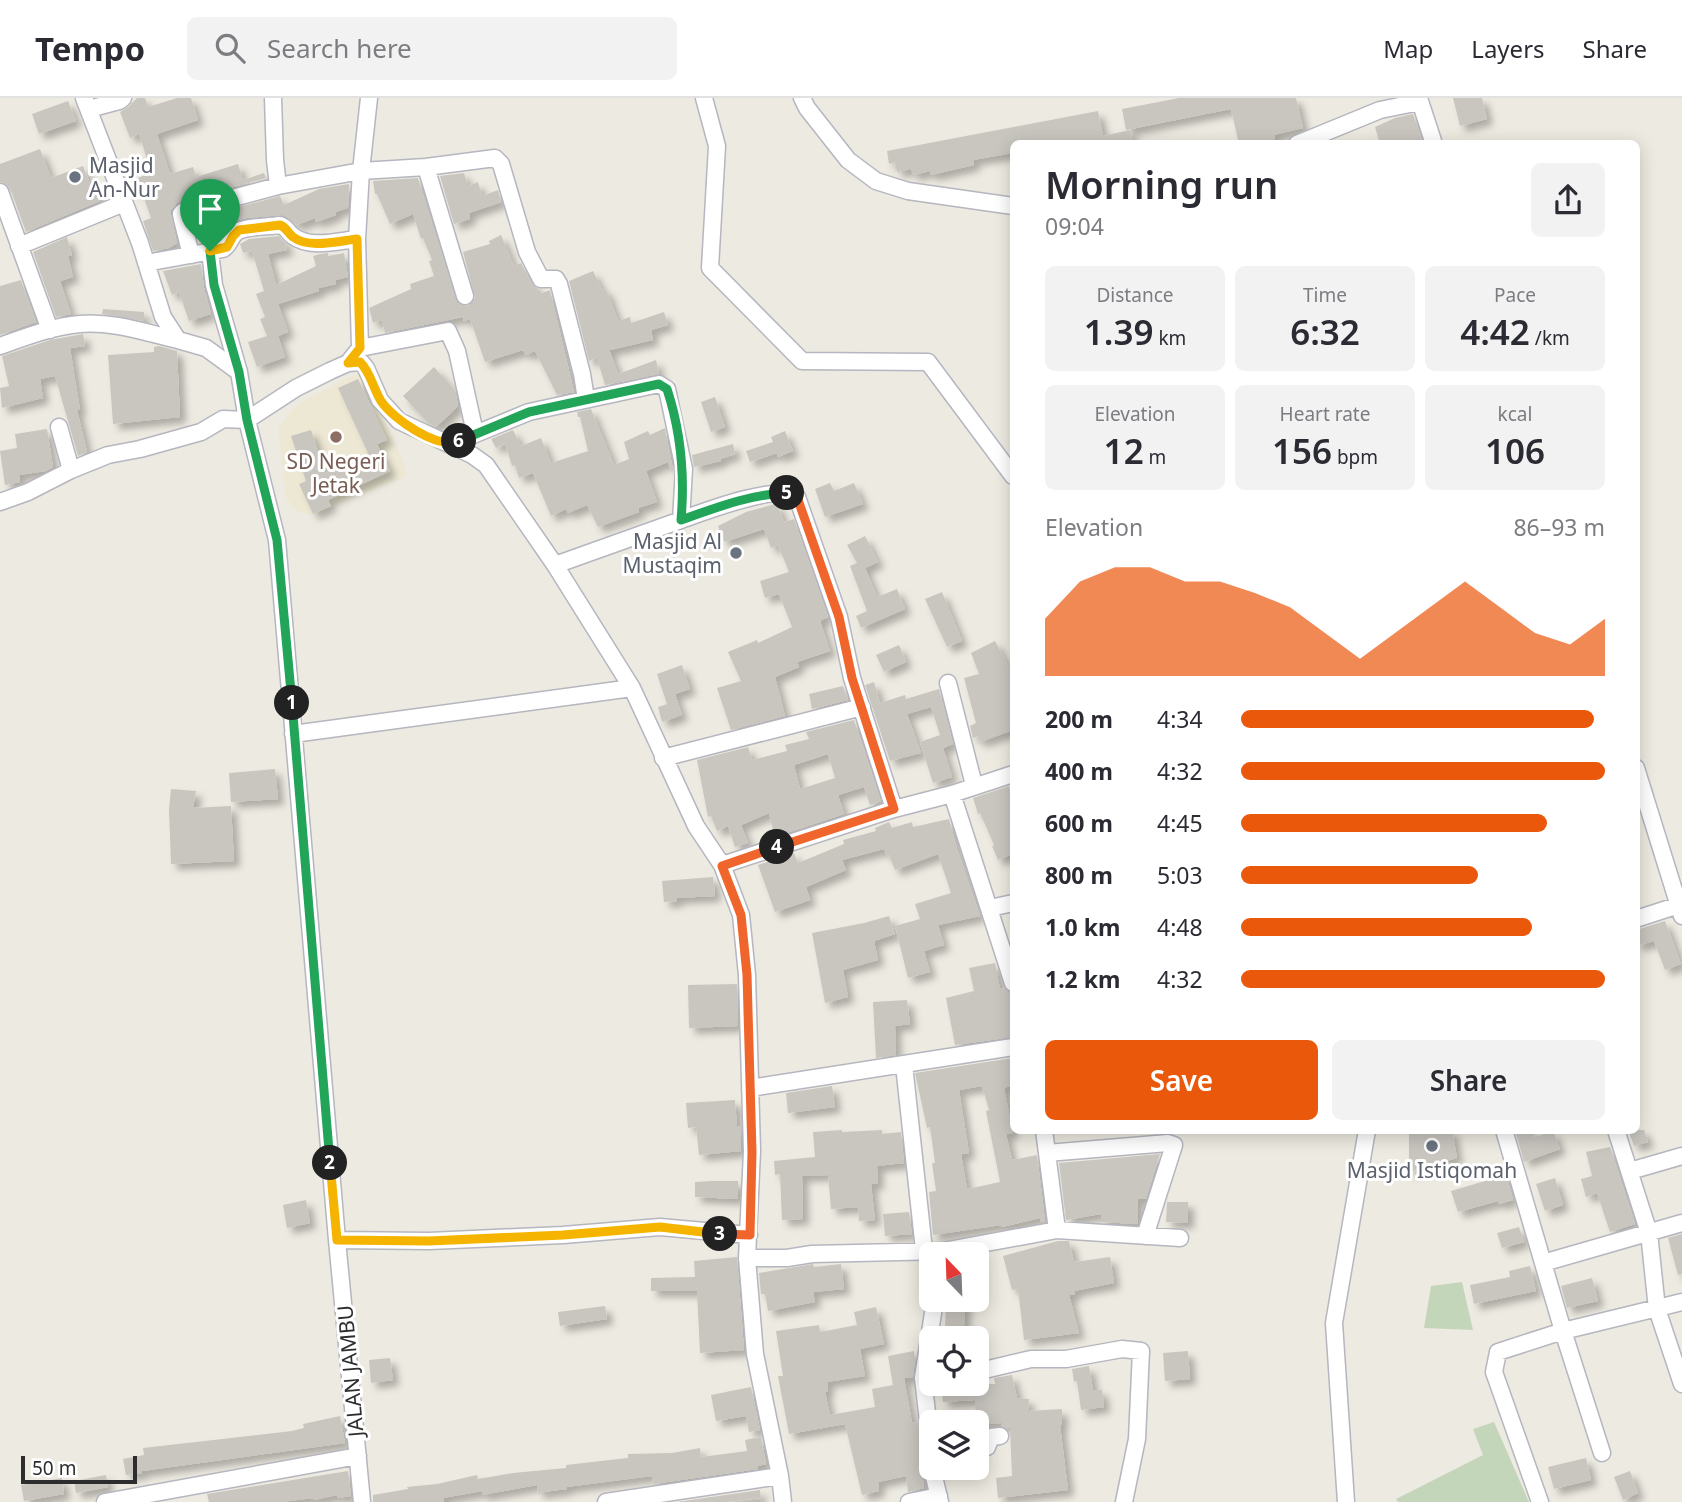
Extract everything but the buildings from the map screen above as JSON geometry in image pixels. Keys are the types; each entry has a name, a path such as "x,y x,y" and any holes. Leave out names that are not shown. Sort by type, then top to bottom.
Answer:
{"street":[{"path":"122,98 87,103 163,317 178,340"},
{"path":"273,98 278,186"},
{"path":"348,363 360,348 357,239 363,139 369,98"},
{"path":"704,98 718,146 710,268 802,361 928,362 1010,472"},
{"path":"802,98 848,160 876,181 908,191 1010,206"},
{"path":"1307,140 1380,110 1419,100 1433,140"},
{"path":"191,255 181,219 184,211 278,186 361,171 426,167 495,158 501,164 524,242 537,273 541,279 556,279 559,284 586,399"},
{"path":"426,167 465,296"},
{"path":"0,192 6,231 19,246 50,330"},
{"path":"19,246 124,203"},
{"path":"146,263 227,247 239,230 280,225 293,237 310,243 357,239"},
{"name":"JALAN JAMBU","path":"210,251 214,285 239,372 247,420 277,540 362,1502"},
{"path":"0,346 50,330 80,324 116,326 206,348 239,372"},
{"path":"360,348 447,331 457,351 475,433"},
{"path":"0,502 29,492 71,470 108,455 201,432 223,419 247,420 296,388 348,363 360,362 366,368 380,400 399,421 451,444 486,465 555,565 632,688 696,826 722,866 741,915 747,975 752,1152 747,1258 755,1354 783,1502"},
{"path":"451,444 529,412 659,384 667,389 684,469 681,520"},
{"path":"60,427 71,470"},
{"path":"555,565 731,503 768,494 792,493 797,497 839,617 852,678 894,809"},
{"path":"948,683 974,785"},
{"path":"293,734 632,688"},
{"path":"663,758 862,707"},
{"path":"722,866 894,809 1010,775"},
{"path":"1640,781 1680,910 1640,918"},
{"path":"952,794 1010,970"},
{"path":"990,908 1010,904"},
{"path":"750,1088 1010,1047"},
{"path":"904,1065 923,1242"},
{"path":"1045,1134 1057,1230"},
{"path":"1346,1502 1334,1323 1366,1134"},
{"path":"1505,1134 1602,1453"},
{"path":"1617,1134 1649,1233 1657,1310 1682,1384"},
{"path":"1047,1153 1168,1143 1174,1145 1145,1236"},
{"path":"1630,1171 1682,1156"},
{"path":"1543,1263 1682,1223"},
{"path":"337,1240 442,1240 563,1235 660,1227 750,1235"},
{"path":"989,1244 1057,1230 1180,1238"},
{"path":"747,1258 919,1250"},
{"path":"1540,1502 1494,1372 1498,1352 1563,1331 1682,1302"},
{"path":"989,1371 1031,1359 1066,1359 1122,1349 1141,1351 1137,1439 1124,1502"},
{"path":"989,1442 991,1437 1000,1436"},
{"path":"105,1502 358,1456"},
{"path":"606,1502 780,1476"},
{"path":"909,1502 939,1499 935,1480"}],"shaded area":[{"name":"SD Negeri Jetak","path":"360,374 406,467 405,477 313,515 297,512 286,497 278,428 297,405 351,376"}],"green space":[{"path":"1462,1282 1473,1330 1424,1328 1431,1286"},
{"path":"1494,1422 1529,1502 1398,1502 1396,1499 1483,1455 1473,1429"}],"place":[{"name":"Masjid An-Nur","path":"75,177"},
{"name":"SD Negeri Jetak","path":"336,437"},
{"name":"Masjid Al Mustaqim","path":"736,553"},
{"name":"Masjid Istiqomah","path":"1432,1146"}],"route":[{"path":"280,225 293,237 310,243 357,239 360,348 348,363 360,362 366,368 380,400 399,421 439,441 451,444 529,412 659,384 667,389 670,397 684,469 681,520 768,494 792,493 797,497 839,617 852,678 894,809 722,866 741,915 747,975 752,1152 750,1235 660,1227 563,1235 429,1241 337,1240 277,540 247,420 231,339 214,285 210,251 227,247 239,230 280,225"}]}
